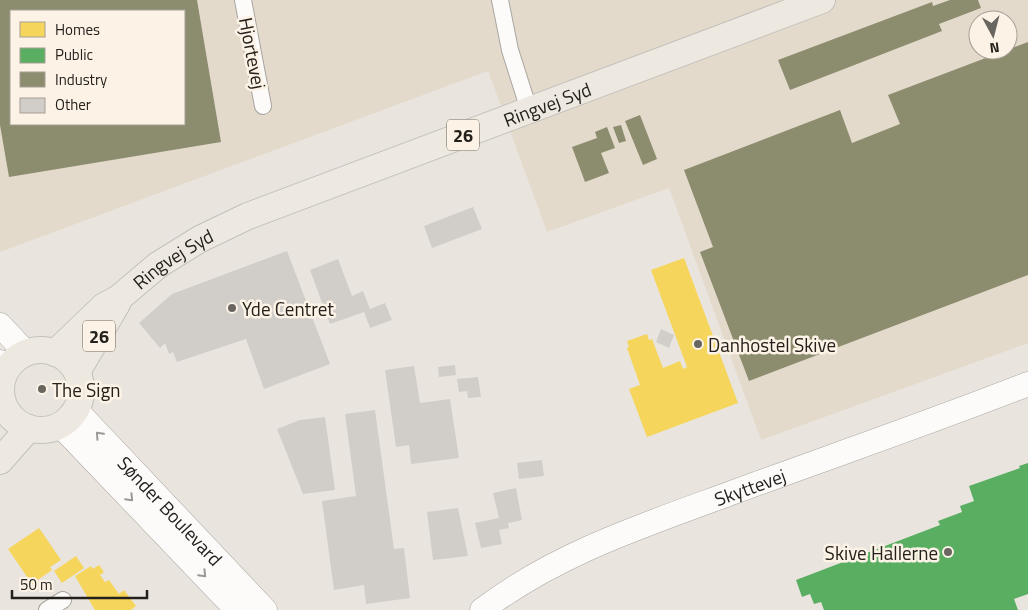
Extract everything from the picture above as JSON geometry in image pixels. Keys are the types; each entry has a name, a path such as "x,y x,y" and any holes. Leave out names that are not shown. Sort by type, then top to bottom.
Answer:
{"main road":[{"name":"Ringvej Syd","path":"55,353 104,306 119,298 158,265 200,238 248,216 822,0"},
{"name":"Ringvej Syd","path":"77,372 114,312 119,298"},
{"name":"26","path":"11,362 35,351 55,353 72,364 77,372 81,392 68,418"},
{"path":"0,461 13,425 2,393 2,385 11,362"},
{"path":"13,425 50,429 68,418"}],"street":[{"name":"Hjortevej","path":"244,0 263,106"},
{"path":"500,0 510,50 529,110"},
{"path":"0,325 11,362"},
{"name":"Skyttevej","path":"482,610 519,584 547,568 626,532 1028,384"},
{"name":"Sønder Boulevard","path":"68,418 237,610"},
{"name":"Sønder Boulevard","path":"68,418 265,610"},
{"path":"47,610 63,600"}],"shaded area":[{"path":"0,0 1028,0 1028,343 761,440 669,188 547,232 488,71 0,252"}],"building: Homes":[{"name":"Danhostel Skive","path":"684,258 738,403 647,437 629,389 640,385 627,348 629,347 627,341 647,334 649,340 652,339 663,368 680,361 683,369 687,367 651,270"},
{"path":"39,528 61,560 50,567 52,570 32,584 8,549"},
{"path":"76,556 84,568 62,583 54,571"},
{"path":"99,565 104,572 100,575 105,582 109,580 119,594 124,590 136,606 131,610 95,610 75,576 91,566 93,569"}],"building: Public":[{"name":"Skive Hallerne","path":"1028,463 1028,594 1014,599 1018,610 824,610 821,602 814,604 810,594 802,597 796,580 940,525 938,521 962,512 960,506 974,501 969,486 1020,468 1019,466"}],"building: Industry":[{"path":"0,0 197,0 221,142 9,177 0,125"},
{"path":"950,0 978,0 981,8 968,10 968,13 939,24 942,31 790,90 778,60 932,2 933,6"},
{"path":"1028,42 1028,275 749,381 700,252 713,247 684,170 840,110 852,143 900,124 888,95 980,60 1018,60 1018,46"},
{"path":"640,115 657,159 643,165 625,121"},
{"path":"621,125 626,141 619,143 613,127"},
{"path":"607,127 615,148 601,153 609,173 585,182 572,147 597,138 595,132"}],"building: Other":[{"path":"473,207 482,229 432,248 424,226"},
{"name":"Yde Centret","path":"287,251 330,364 264,389 246,339 177,362 173,352 169,354 165,343 160,348 139,323 172,294"},
{"path":"338,259 352,296 363,291 370,309 385,303 392,320 370,328 364,312 330,324 310,270"},
{"path":"661,329 674,335 669,348 656,342"},
{"path":"455,365 456,375 439,377 438,367"},
{"path":"414,366 420,403 450,399 459,458 411,464 409,445 396,447 385,370"},
{"path":"478,377 481,397 468,398 467,391 459,392 457,379"},
{"path":"375,410 394,549 404,548 410,598 366,604 364,585 334,590 322,501 356,496 345,414"},
{"path":"325,417 335,490 303,494 277,429 300,420"},
{"path":"542,460 544,476 519,479 517,463"},
{"path":"516,488 522,520 508,523 509,528 499,530 502,544 481,548 475,523 499,518 493,493"},
{"path":"458,508 468,556 433,560 427,512"}],"place":[{"name":"Yde Centret","path":"232,308"},
{"name":"Danhostel Skive","path":"698,344"},
{"name":"The Sign","path":"42,389"},
{"name":"Skive Hallerne","path":"948,552"}]}
